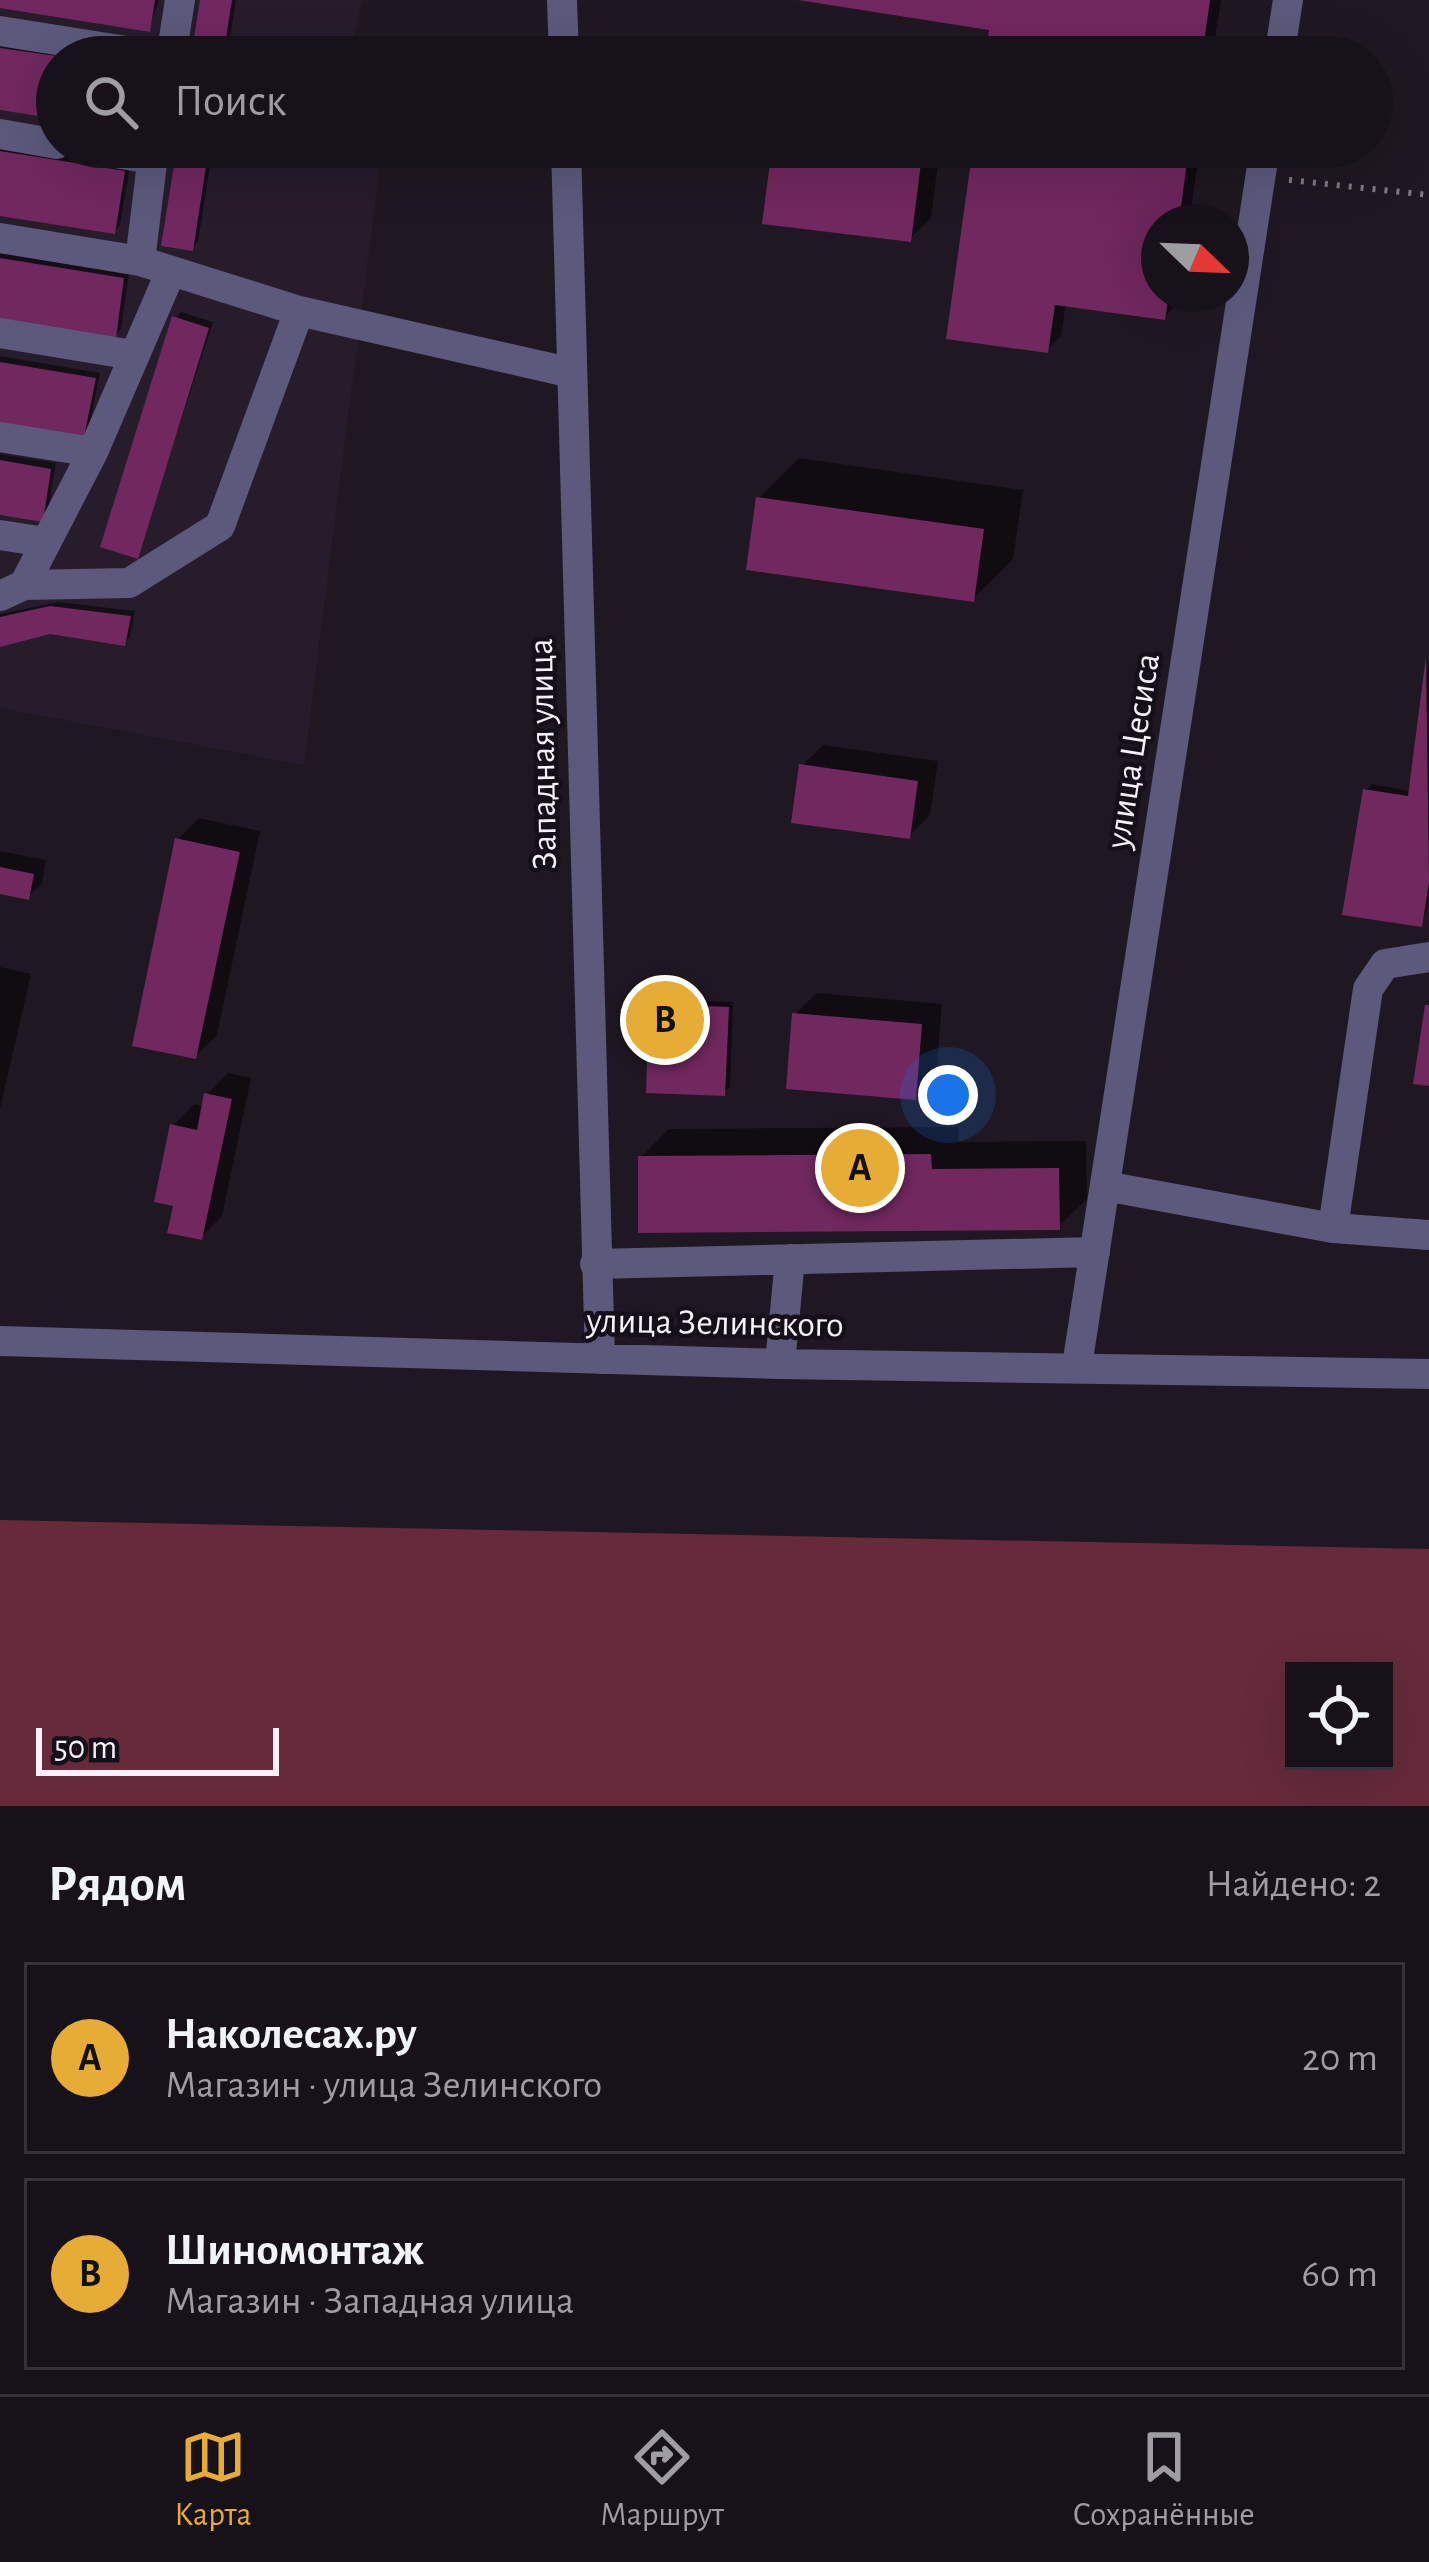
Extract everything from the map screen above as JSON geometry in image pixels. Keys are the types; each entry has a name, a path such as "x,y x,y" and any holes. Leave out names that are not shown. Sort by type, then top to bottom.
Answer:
{"street":[{"path":"172,36 180,0"},
{"path":"562,0 563,36"},
{"path":"1282,36 1288,0"},
{"path":"0,31 36,37"},
{"path":"0,134 36,140"},
{"path":"140,261 151,168"},
{"name":"Западная улица","path":"567,168 599,1359"},
{"name":"улица Цесиса","path":"1077,1366 1262,168"},
{"path":"0,238 140,261 299,311 572,373"},
{"path":"12,591 46,542 93,452 171,271"},
{"path":"12,591 129,583 220,526 299,311"},
{"path":"0,333 133,355"},
{"path":"0,436 93,452"},
{"path":"0,535 46,542"},
{"path":"1334,1228 1368,989 1385,964 1429,957"},
{"path":"1105,1186 1334,1228 1429,1235"},
{"path":"596,1264 1095,1252"},
{"path":"780,1364 790,1259"},
{"name":"улица Зелинского","path":"6,1338 780,1364 1429,1374"}],"path":[{"path":"1293,168 1429,195"}],"shaded area":[{"path":"0,0 362,0 354,36 36,36 36,168 379,168 304,765 0,708"},
{"path":"0,1520 1429,1549 1429,1806 0,1806"}],"building":[{"path":"0,0 155,0 150,32 0,8"},
{"path":"200,0 232,0 226,36 194,36"},
{"path":"798,0 1210,0 1205,36 988,36 989,30"},
{"path":"0,48 36,53 36,116 0,110"},
{"path":"0,151 36,157 36,168 125,171 115,234 0,216"},
{"path":"174,168 206,168 193,251 161,246"},
{"path":"769,168 920,168 911,242 762,224"},
{"path":"970,168 1186,168 1181,204 1141,204 1141,312 1166,312 1165,320 1055,305 1048,353 946,339"},
{"path":"0,258 124,278 116,338 0,319"},
{"path":"172,316 209,328 138,559 100,547"},
{"path":"0,362 96,378 84,437 0,424"},
{"path":"0,460 51,469 43,522 0,515"},
{"path":"756,497 984,529 974,602 746,570"},
{"path":"50,606 131,616 125,646 50,634 0,647 0,617"},
{"path":"1426,656 1429,882 1422,927 1342,915 1363,789 1408,796"},
{"path":"799,764 918,781 910,839 791,823"},
{"path":"175,838 240,852 196,1059 132,1046"},
{"path":"0,867 34,874 29,900 0,894"},
{"path":"649,1004 729,1007 725,1096 646,1093"},
{"path":"1425,1005 1429,1005 1429,1086 1413,1084"},
{"path":"792,1013 922,1024 916,1100 786,1089"},
{"path":"204,1093 232,1099 202,1240 167,1233 173,1206 154,1202 170,1124 197,1130"},
{"path":"931,1154 932,1169 1059,1168 1060,1230 638,1233 638,1156"}],"place":[{"name":"Шиномонтаж","path":"665,1020"},
{"name":"Наколесах.ру","path":"860,1168"}]}
